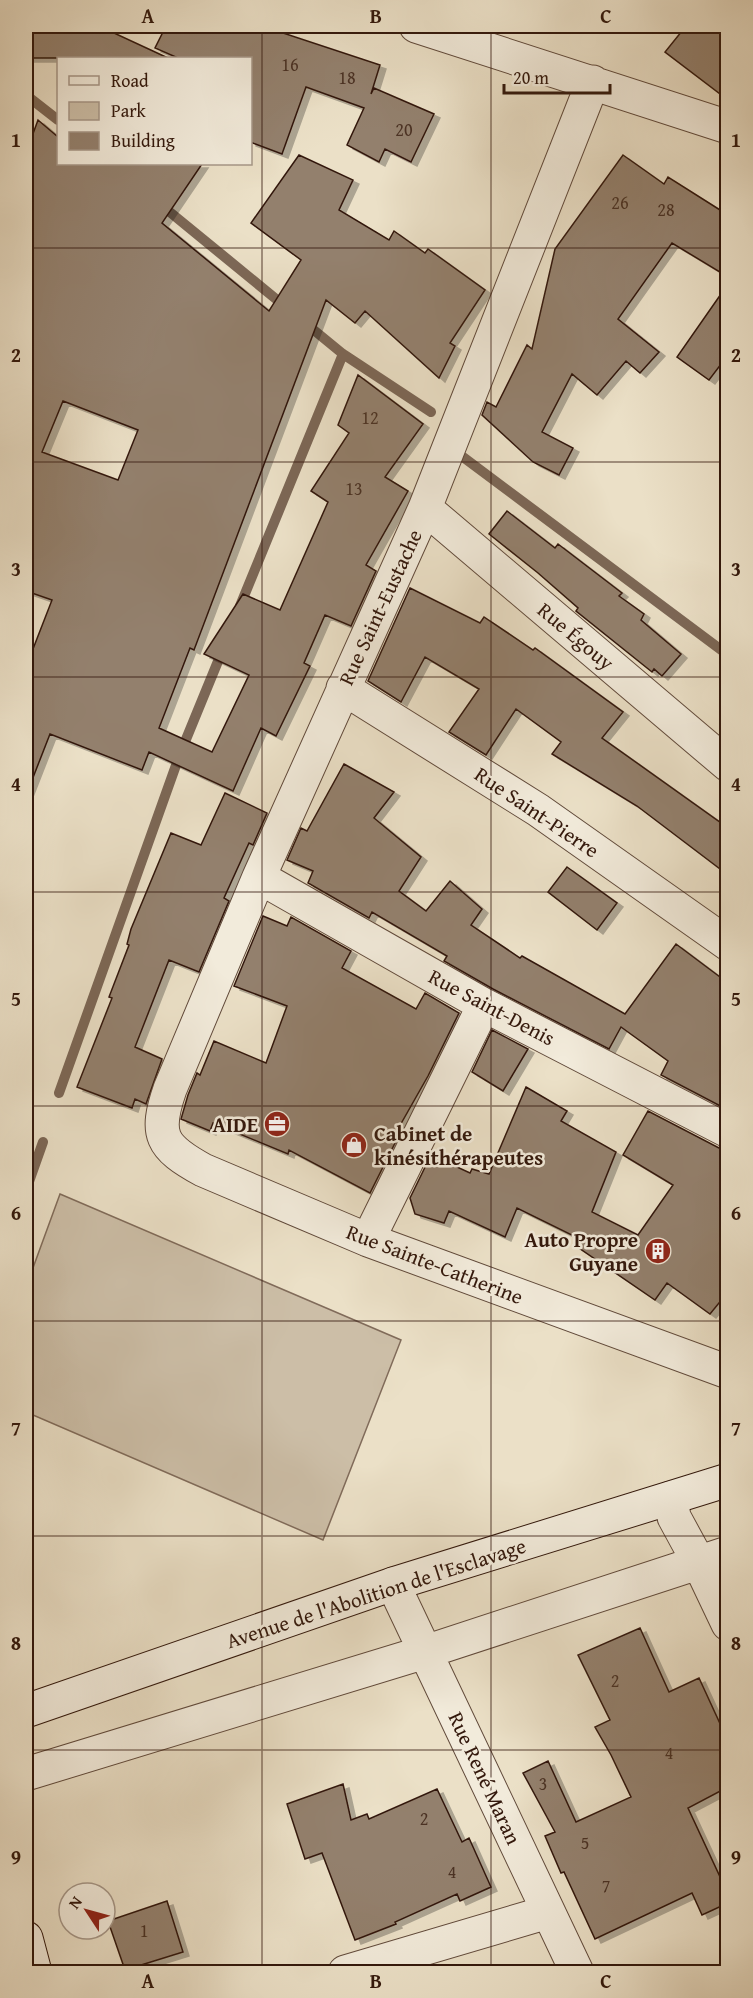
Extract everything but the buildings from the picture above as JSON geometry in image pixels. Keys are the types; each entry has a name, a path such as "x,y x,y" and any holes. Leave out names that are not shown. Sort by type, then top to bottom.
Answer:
{"street":[{"path":"416,26 728,127"},
{"name":"Rue Saint-Eustache","path":"162,1129 170,1089 259,877 425,508 593,82"},
{"name":"Rue Égouy","path":"425,508 728,765"},
{"name":"Rue Saint-Pierre","path":"343,688 538,810 728,944"},
{"name":"Rue Saint-Denis","path":"259,877 484,1005 728,1131"},
{"path":"368,1240 484,1005"},
{"name":"Rue Sainte-Catherine","path":"162,1129 163,1136 172,1150 181,1158 203,1170 368,1240 728,1372"},
{"name":"Avenue de l'Abolition de l'Esclavage","path":"26,1711 393,1584 728,1480"},
{"path":"671,1498 674,1517 713,1558 728,1624"},
{"path":"26,1774 425,1652 713,1558"},
{"name":"Rue René Maran","path":"393,1584 577,1972"},
{"path":"345,1972 548,1912"},
{"path":"26,1938 35,1972"}],"green space":[{"path":"60,1194 401,1340 323,1540 26,1412 26,1287"}],"waterway":[{"path":"26,95 57,119"},
{"path":"160,204 287,308"},
{"path":"304,322 343,354 431,412"},
{"path":"240,606 343,354"},
{"path":"463,457 728,655"},
{"path":"59,1093 180,754 223,649"},
{"path":"26,1190 43,1142"}],"place":[{"name":"AIDE","path":"277,1124"},
{"name":"Cabinet de kinésithérapeutes","path":"354,1145"},
{"name":"Auto Propre Guyane","path":"658,1251"}]}
